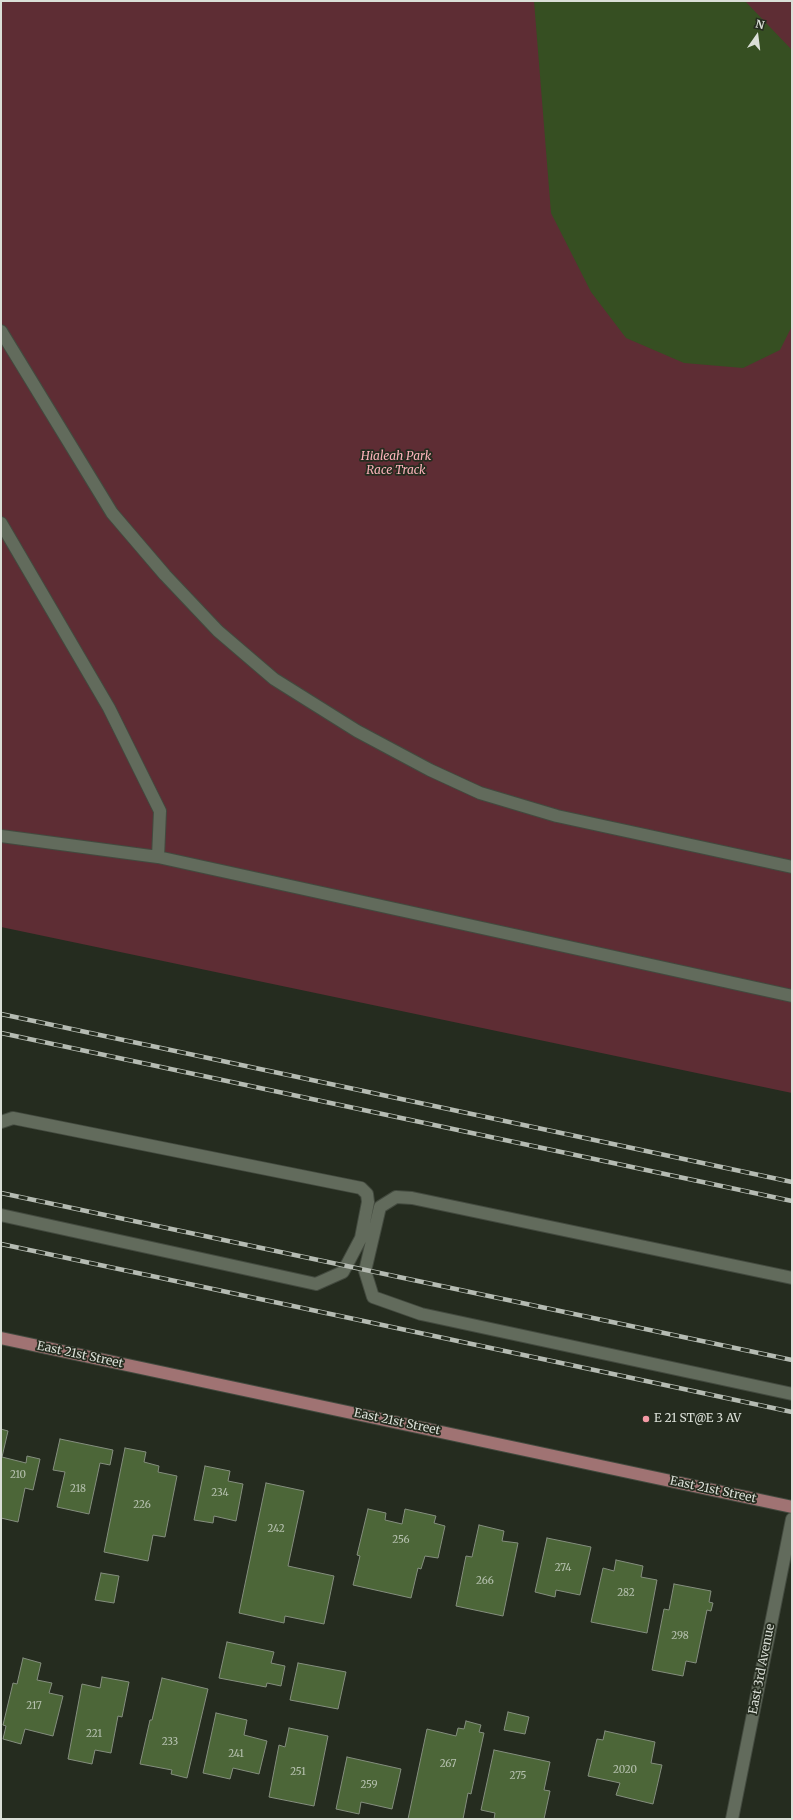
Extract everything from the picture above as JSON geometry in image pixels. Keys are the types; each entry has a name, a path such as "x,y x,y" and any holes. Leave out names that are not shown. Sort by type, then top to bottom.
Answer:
{"main road":[{"name":"East 21st Street","path":"1,1338 792,1507"}],"street":[{"path":"1,331 112,513 165,575 218,631 274,679 357,731 430,770 480,793 557,816 792,867"},
{"path":"1,523 109,708 160,811 158,857"},
{"path":"2,836 158,857 792,996"},
{"path":"1,1122 13,1118 361,1188 367,1194 368,1202 360,1238 344,1272 316,1284 1,1214"},
{"path":"792,1278 412,1198 396,1197 380,1207 365,1271 373,1297 421,1314 792,1394"},
{"name":"East 3rd Avenue","path":"732,1819 792,1519"}],"green space":[{"name":"Hialeah Park Race Track","path":"1,1 792,1 792,1093 1,927"}],"shaded area":[{"path":"534,1 745,1 792,50 792,326 780,350 743,368 684,363 626,338 591,292 551,213"}],"building":[{"path":"1,1429 8,1431 2,1457 26,1463 27,1456 40,1459 33,1490 25,1488 18,1522 1,1518"},
{"path":"60,1439 113,1450 110,1465 100,1463 89,1514 57,1507 65,1472 53,1470"},
{"path":"125,1448 146,1452 144,1462 159,1466 158,1472 177,1476 165,1537 153,1535 148,1561 104,1552"},
{"path":"205,1466 230,1471 228,1481 243,1484 236,1521 214,1516 213,1523 194,1520"},
{"path":"266,1483 304,1491 288,1566 334,1576 324,1624 285,1616 284,1623 239,1613"},
{"path":"368,1509 386,1513 385,1520 402,1524 405,1509 436,1516 434,1523 445,1526 438,1558 425,1556 421,1569 418,1568 411,1598 353,1585 360,1556 357,1555"},
{"path":"479,1525 504,1531 502,1541 518,1543 503,1616 456,1606 466,1556 472,1557"},
{"path":"547,1538 591,1547 580,1595 556,1590 555,1597 535,1592"},
{"path":"616,1560 643,1566 641,1577 657,1580 647,1633 591,1622 603,1568 614,1571"},
{"path":"101,1573 119,1576 114,1603 95,1600"},
{"path":"674,1584 711,1591 709,1602 713,1603 711,1611 707,1610 696,1663 686,1661 683,1676 652,1670 664,1609 669,1610"},
{"path":"227,1642 274,1652 271,1663 285,1666 281,1686 267,1683 266,1687 219,1678"},
{"path":"23,1658 41,1663 37,1680 52,1683 49,1693 63,1696 53,1736 25,1729 21,1744 3,1739 6,1726 3,1725 13,1683 17,1684"},
{"path":"298,1663 346,1672 338,1709 290,1700"},
{"path":"102,1677 129,1682 122,1717 118,1716 111,1753 95,1750 92,1764 68,1759 82,1684 100,1688"},
{"path":"162,1678 208,1689 187,1778 171,1774 172,1770 140,1764 150,1720 152,1720"},
{"path":"508,1712 529,1717 525,1734 504,1730"},
{"path":"216,1713 247,1720 244,1735 267,1741 259,1774 233,1768 230,1779 203,1773"},
{"path":"466,1721 481,1725 479,1732 484,1733 471,1794 468,1793 463,1819 408,1819 427,1729 456,1736 458,1728 464,1729"},
{"path":"289,1728 328,1736 314,1806 269,1797 279,1745 285,1747"},
{"path":"605,1731 655,1742 651,1763 662,1765 653,1804 616,1795 620,1783 588,1776 597,1739 603,1740"},
{"path":"494,1750 550,1762 544,1790 550,1791 544,1819 494,1819 495,1813 481,1810"},
{"path":"347,1757 401,1769 392,1809 361,1802 359,1814 336,1809"}],"railway":[{"path":"1,1014 792,1182"},
{"path":"1,1033 792,1201"},
{"path":"1,1193 792,1360"},
{"path":"1,1244 792,1412"}],"place":[{"name":"E 21 ST@E 3 AV","path":"646,1419"}]}
